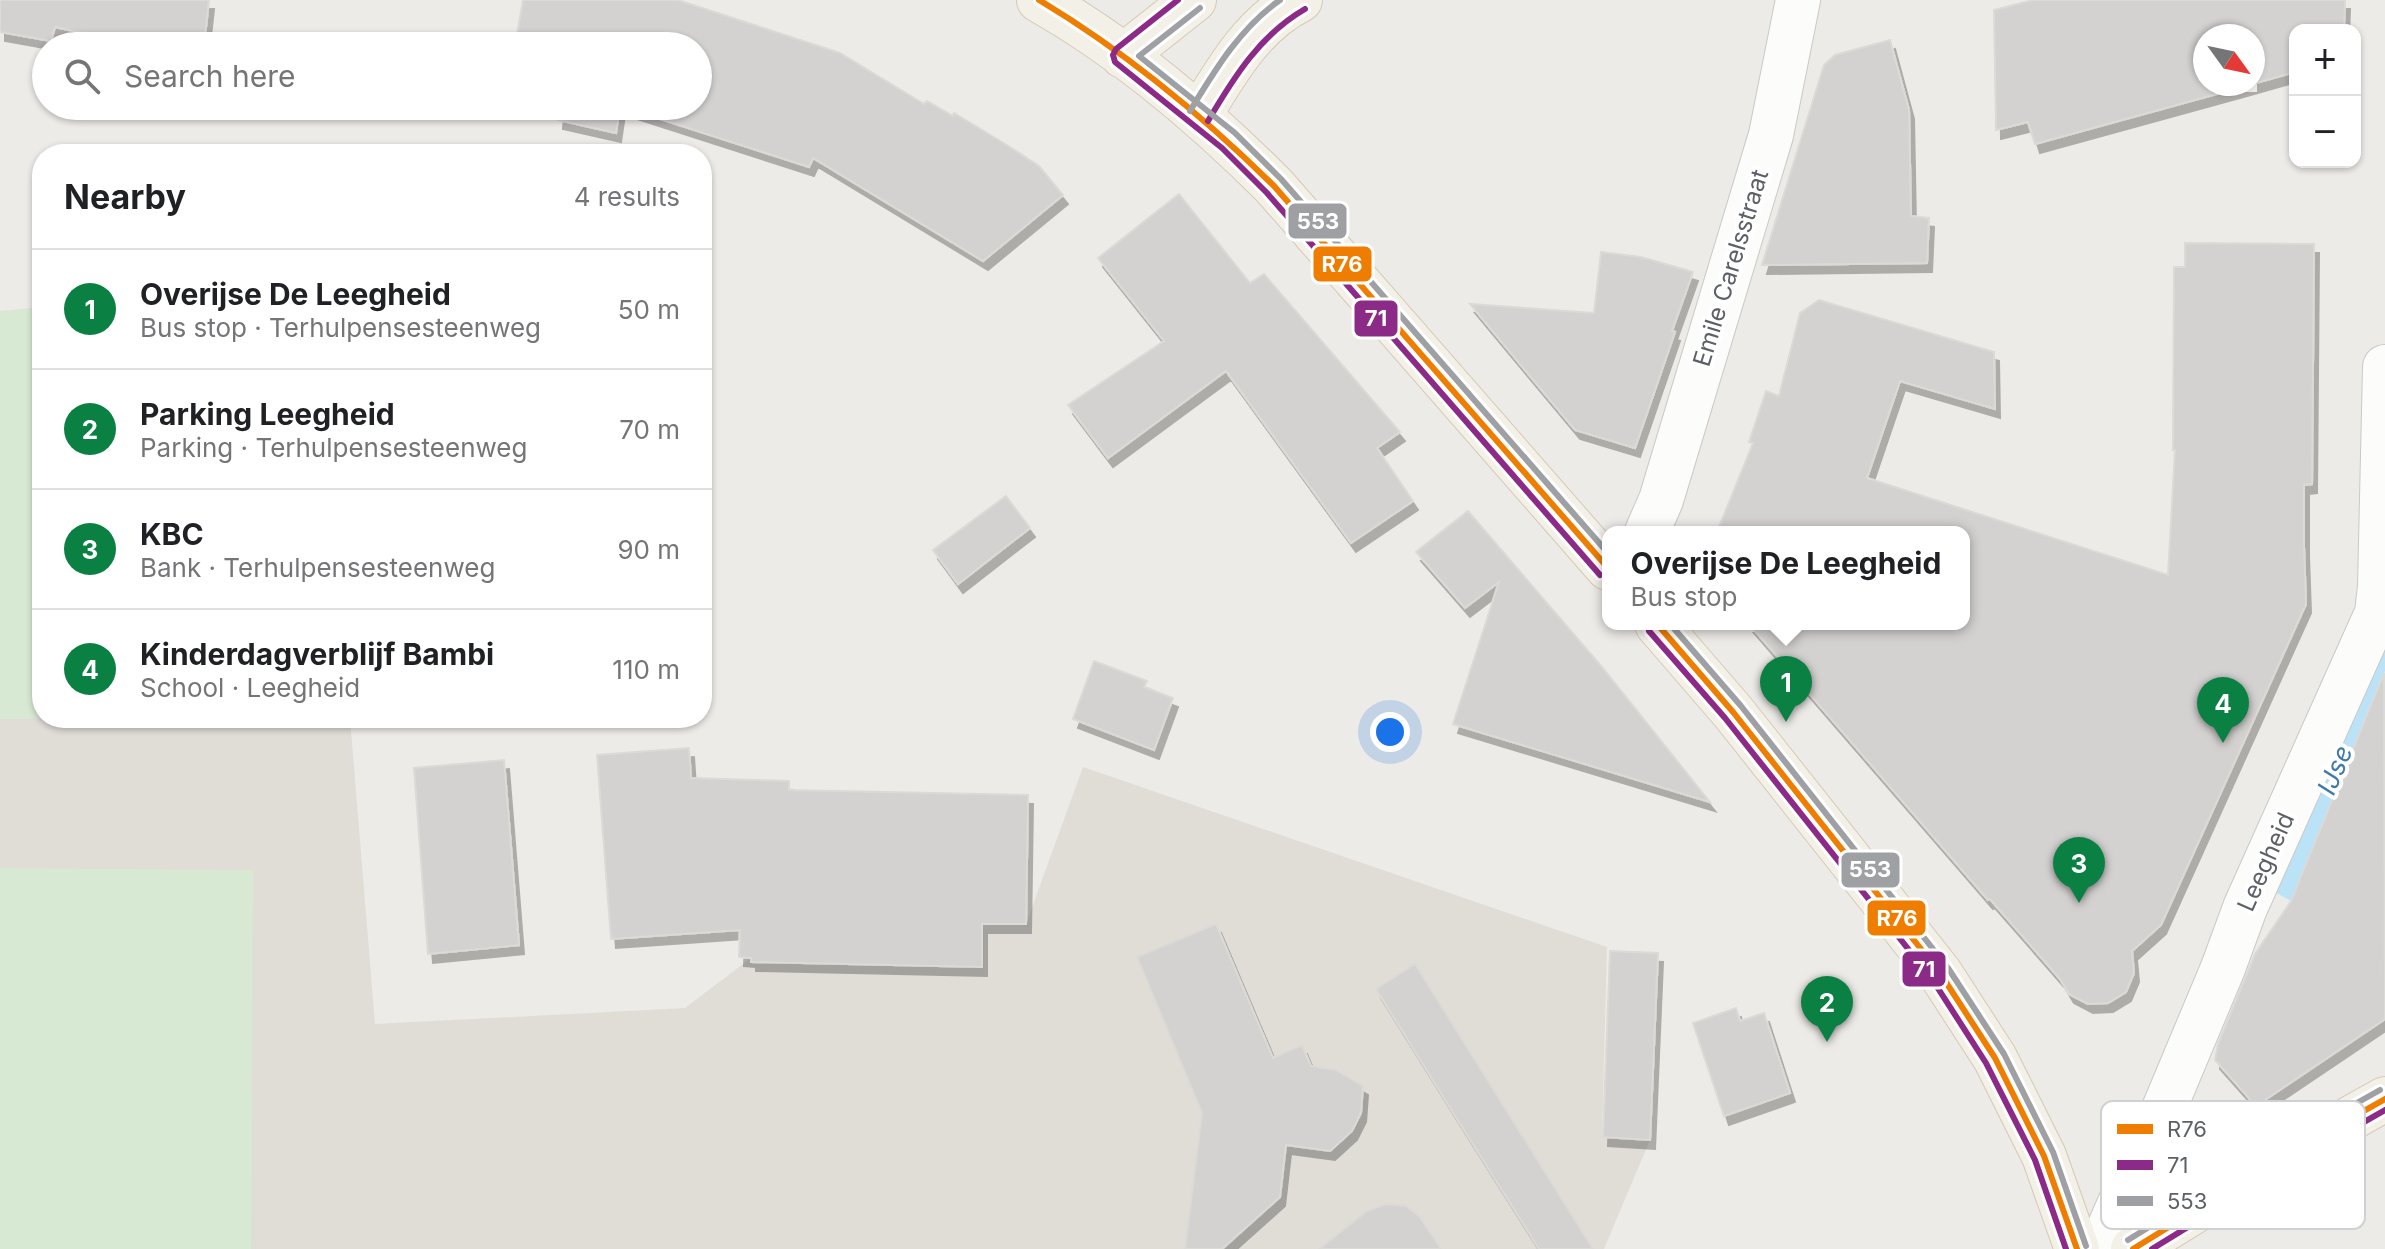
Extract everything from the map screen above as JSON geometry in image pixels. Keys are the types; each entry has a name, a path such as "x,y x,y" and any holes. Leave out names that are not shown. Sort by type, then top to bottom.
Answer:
{"main road":[{"path":"1039,0 1123,56 1229,141 1274,186 1602,561"},
{"path":"1123,56 1194,0"},
{"path":"1199,116 1222,78 1256,33 1286,7 1300,0"},
{"path":"1662,630 1733,712 1940,973 1995,1058 2039,1145 2077,1249"},
{"path":"2365,1110 2385,1099"},
{"path":"2133,1249 2165,1229"}],"street":[{"name":"Emile Carelsstraat","path":"1650,526 1661,500 1771,135 1798,0"},
{"name":"Leegheid","path":"2167,1101 2245,908 2377,613 2385,367"},
{"name":"Leegheid","path":"2100,1249 2109,1229"}],"shaded area":[{"path":"32,718 32,728 351,728 375,1024 685,1008 751,958 752,962 981,967 982,924 1026,924 1083,767 1607,947 1602,1137 1650,1140 1604,1249 0,1249 0,719"}],"green space":[{"path":"32,308 32,718 0,719 0,311"},
{"path":"0,868 253,870 251,1249 0,1249"}],"water":[{"name":"IJse","path":"2385,635 2385,671 2291,901 2273,891"}],"building":[{"path":"0,0 209,0 206,32 78,32 55,27 54,32 32,32 32,38 0,32"},
{"path":"523,0 678,0 840,53 924,104 927,101 953,116 954,113 1007,145 1039,166 1063,195 983,261 813,158 809,167 663,120 712,120 712,32 517,32"},
{"path":"2033,0 2345,0 2344,24 2289,24 2289,74 2265,81 2265,24 2193,24 2193,96 2209,96 2035,144 2028,122 1996,130 1994,10"},
{"path":"1890,40 1909,110 1911,216 1929,218 1927,263 1762,265 1824,65 1835,55"},
{"path":"558,120 618,120 616,133"},
{"path":"1179,194 1250,283 1264,274 1400,432 1377,448 1413,501 1351,543 1226,371 1108,458 1068,405 1164,341 1098,258"},
{"path":"2185,243 2314,244 2312,484 2304,485 2306,604 2161,925 2132,951 2134,973 2126,992 2108,1003 2088,1004 2069,994 2060,979 1754,630 1970,630 1970,526 1719,526 1753,443 1749,442 1766,391 1779,396 1800,313 1819,300 1994,352 1995,409 1900,381 1867,478 2168,575 2175,450 2174,267 2185,267"},
{"path":"1601,252 1641,257 1693,272 1635,448 1575,430 1470,304 1594,313"},
{"path":"1006,496 1030,528 958,584 933,550"},
{"path":"1468,511 1602,667 1710,802 1453,724 1499,582 1465,608 1416,552"},
{"path":"1094,661 1147,681 1144,687 1173,698 1154,750 1073,719"},
{"path":"2384,673 2385,1019 2263,1101 2252,1101 2215,1060 2218,1044 2255,954 2291,901"},
{"path":"689,748 691,778 789,781 789,790 1028,795 1026,924 982,924 982,967 751,962 751,958 739,957 740,930 611,939 597,755"},
{"path":"504,760 519,945 428,954 414,768"},
{"path":"1216,924 1273,1058 1302,1045 1311,1066 1336,1070 1363,1086 1361,1113 1352,1131 1330,1151 1286,1145 1280,1197 1222,1249 1185,1249 1202,1113 1137,957"},
{"path":"1610,951 1658,953 1650,1140 1603,1137"},
{"path":"1415,964 1593,1249 1539,1249 1457,1119 1376,989"},
{"path":"1736,1008 1740,1021 1764,1013 1790,1093 1724,1116 1693,1023"},
{"path":"1386,1204 1406,1206 1419,1216 1441,1249 1319,1249 1367,1211"}],"transit line":[{"name":"R76","path":"1039,0 1133,63 1219,134 1274,186 1602,561"},
{"name":"71","path":"1178,0 1116,49 1113,55 1115,62 1222,148 1267,193 1600,575"},
{"name":"553","path":"1190,111 1241,37 1280,0"},
{"name":"553","path":"1200,8 1139,56 1235,133 1281,179 1602,546"},
{"name":"71","path":"1208,121 1238,73 1261,44 1305,9"},
{"name":"R76","path":"1662,630 1733,712 1940,973 1995,1058 2044,1156 2077,1249"},
{"name":"553","path":"1675,630 1741,706 1948,968 2004,1054 2053,1152 2086,1246"},
{"name":"71","path":"1649,631 1725,718 1932,979 1986,1063 2035,1160 2066,1249"},
{"name":"553","path":"2360,1101 2380,1090"},
{"name":"R76","path":"2365,1110 2385,1099"},
{"name":"71","path":"2365,1121 2385,1110"},
{"name":"553","path":"2128,1240 2146,1229"},
{"name":"R76","path":"2133,1249 2165,1229"},
{"name":"71","path":"2152,1249 2185,1229"}],"place":[{"name":"Overijse De Leegheid","path":"1786,722"},
{"name":"Kinderdagverblijf Bambi","path":"2223,743"},
{"name":"KBC","path":"2079,903"},
{"name":"Parking Leegheid","path":"1827,1042"}]}
